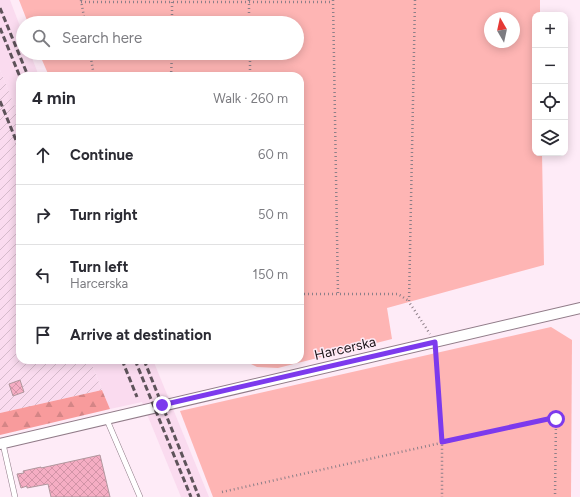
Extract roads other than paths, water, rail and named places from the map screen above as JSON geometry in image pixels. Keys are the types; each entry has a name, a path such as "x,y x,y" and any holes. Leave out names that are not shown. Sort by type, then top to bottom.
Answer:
{"street":[{"name":"Harcerska","path":"2,444 107,420 162,405 580,308"}],"lane":[{"path":"107,420 140,497"},
{"path":"2,444 16,497"}],"railway":[{"path":"0,8 16,47"},
{"path":"0,28 18,72"},
{"path":"21,60 26,72"},
{"path":"0,101 16,140"},
{"path":"124,364 137,397"},
{"path":"137,364 191,497"},
{"path":"146,364 199,497"}]}
